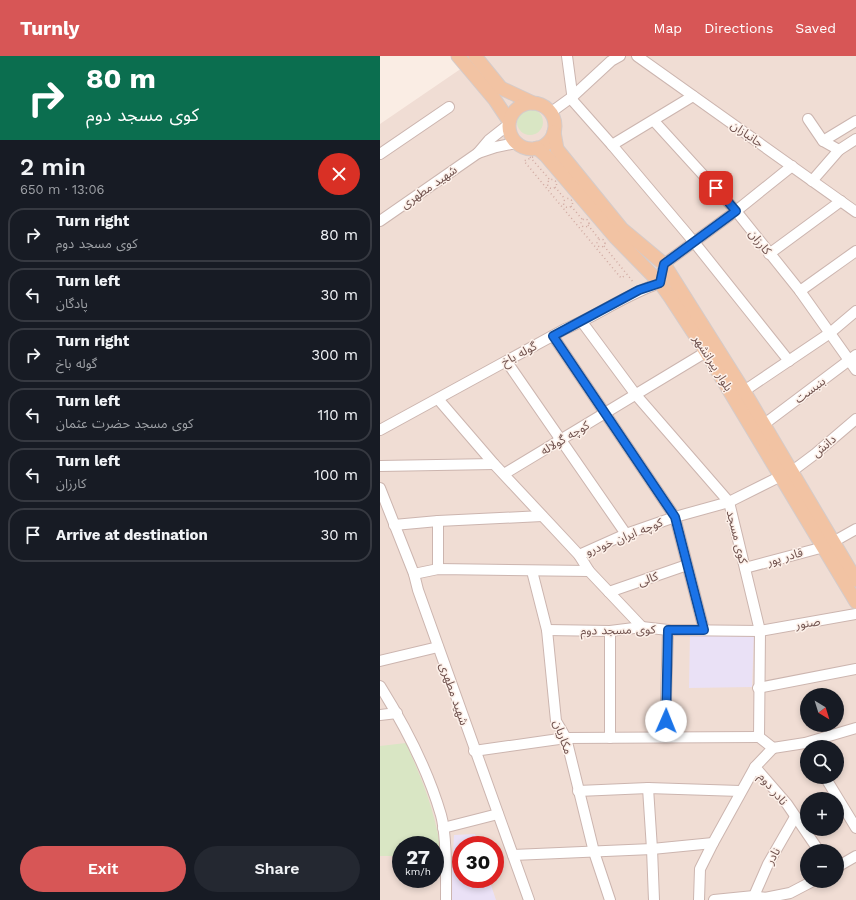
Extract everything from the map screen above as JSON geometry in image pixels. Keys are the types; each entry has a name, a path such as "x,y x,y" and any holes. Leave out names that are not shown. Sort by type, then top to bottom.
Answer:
{"main road":[{"path":"458,56 495,100 509,123 511,135 516,143 529,148 537,148 548,142 554,132 554,123 550,112 544,106 533,103 501,88 474,56"},
{"path":"509,123 518,108 533,103"},
{"name":"بلوار پیرانشهر","path":"554,132 556,148 622,229 664,264 744,391 763,425 786,474"},
{"name":"بلوار پیرانشهر","path":"537,148 546,156 615,237 660,283 786,474 828,545 856,602"},
{"name":"بلوار پیرانشهر","path":"828,545 856,580"}],"street":[{"path":"567,56 572,97 694,242 788,361"},
{"path":"550,112 572,97 611,61 620,56"},
{"name":"جانبازان","path":"637,56 856,212"},
{"path":"612,145 654,121 693,96"},
{"path":"380,154 449,107"},
{"path":"808,119 823,140 839,150"},
{"name":"کارزان","path":"654,121 736,211 800,291 830,333 852,358 856,370"},
{"path":"823,140 856,121"},
{"path":"478,153 489,140 509,123"},
{"path":"812,180 839,150 852,142 840,130"},
{"path":"478,153 496,147 516,143"},
{"name":"شهید مطهری","path":"380,221 478,153"},
{"path":"660,283 664,264 736,211 792,166"},
{"path":"769,254 841,201"},
{"path":"800,291 856,251"},
{"name":"گوله باخ","path":"380,430 639,290 660,283"},
{"path":"744,391 830,333 856,311"},
{"name":"کوی مسجد","path":"582,322 636,395 729,502 760,631 758,688 759,737"},
{"path":"553,336 675,517 704,630"},
{"name":"کوچه گولاله","path":"504,474 561,441 706,352"},
{"name":"بنبست","path":"763,425 852,358"},
{"path":"507,362 626,534"},
{"path":"438,399 494,464 579,554 589,571 642,627"},
{"name":"دانش","path":"786,474 854,425"},
{"path":"380,466 494,464"},
{"name":"کوچه ایران خودرو","path":"579,554 626,534 675,517 729,502 786,474"},
{"name":"شهید مطهری","path":"380,488 414,574 418,590 474,751 529,900"},
{"path":"394,525 438,521 542,516"},
{"path":"438,521 438,569"},
{"name":"قادر پور","path":"745,568 828,545 856,530"},
{"name":"کالی","path":"609,592 687,565"},
{"path":"414,574 438,569 589,571"},
{"name":"مکاریان","path":"532,571 547,630 556,721 566,738 594,852 610,900"},
{"name":"صنور","path":"760,631 856,614"},
{"name":"کوی مسجد دوم","path":"547,630 610,631 642,627 668,630 760,631"},
{"path":"665,736 668,630"},
{"path":"610,631 610,738"},
{"path":"380,661 438,647"},
{"path":"758,688 856,669"},
{"path":"380,686 397,713 416,750 441,816 443,828 446,900"},
{"path":"380,714 397,713"},
{"path":"822,740 856,729"},
{"path":"474,751 566,738 665,736 759,737 772,748"},
{"path":"699,900 700,869 713,842 755,767 772,748 800,746"},
{"name":"نادر دوم","path":"755,767 787,804 814,844"},
{"path":"829,784 856,828"},
{"path":"648,788 654,900"},
{"path":"578,790 648,788 740,792"},
{"path":"443,828 498,814"},
{"name":"نادر","path":"754,896 768,864 795,817"},
{"path":"513,855 652,849 713,842"},
{"path":"844,863 856,856"},
{"path":"714,900 754,896 765,899 790,893 800,888"}],"path":[{"path":"564,207 565,199 556,187 556,182 550,180 530,157 524,161 547,186 580,228 622,278 626,275"},
{"path":"547,186 550,180"},
{"path":"547,186 550,188 556,187"},
{"path":"565,199 572,200 571,206 582,219 588,220 588,225 599,240 605,241 604,246 639,290"},
{"path":"564,207 571,206"},
{"path":"582,219 582,226"},
{"path":"580,228 588,225"},
{"path":"596,247 599,240"},
{"path":"598,245 604,246"}],"shaded area":[{"path":"452,56 856,56 856,900 380,900 380,124 462,68"},
{"path":"690,633 754,635 752,687 689,688"},
{"path":"475,834 476,836 454,836"},
{"path":"452,868 452,888 492,888 496,900 450,900"}],"green space":[{"path":"530,109 539,113 543,122 539,131 530,135 521,131 517,122 521,113"},
{"path":"406,743 433,813 438,836 392,836 392,856 380,856 380,746"}],"route":[{"path":"666,721 668,630 704,630 675,517 553,336 564,329 582,322 639,290 660,283 664,264 736,211 716,188"}]}
